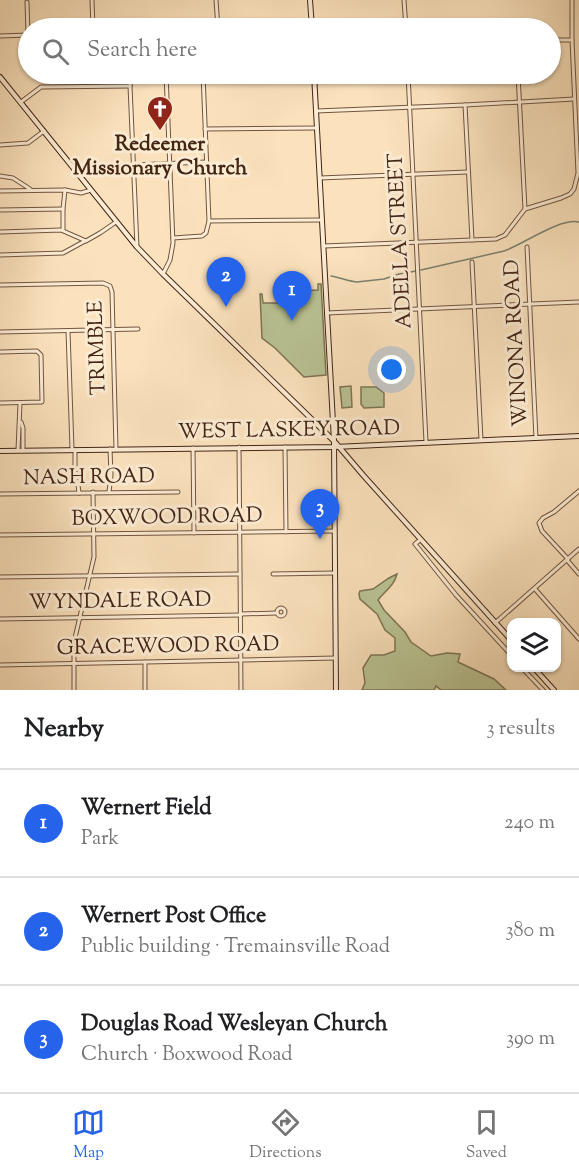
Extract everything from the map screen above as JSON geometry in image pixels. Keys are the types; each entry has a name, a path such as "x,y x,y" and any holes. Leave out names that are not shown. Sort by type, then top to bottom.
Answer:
{"street":[{"path":"92,0 93,18"},
{"path":"216,0 217,18"},
{"path":"310,0 311,18"},
{"path":"404,0 405,18"},
{"path":"324,246 496,238 510,230 525,209 570,194 578,180 572,0"},
{"path":"27,2 27,18"},
{"path":"0,36 18,35"},
{"path":"561,40 572,40"},
{"path":"0,77 137,247 335,445 507,636"},
{"path":"163,274 170,260 173,238 166,84"},
{"path":"173,238 202,236 208,227 203,84"},
{"path":"315,84 335,445 336,690"},
{"name":"ADELLA STREET","path":"409,84 426,442"},
{"path":"519,84 525,209"},
{"path":"21,102 41,87 130,86 137,247"},
{"path":"316,111 574,99"},
{"path":"465,105 472,240"},
{"path":"205,129 317,128"},
{"path":"0,145 24,144 44,131"},
{"path":"134,165 206,162"},
{"path":"320,178 468,172"},
{"path":"0,176 13,178 31,190"},
{"path":"0,190 65,190 81,193 91,190"},
{"path":"63,231 65,190"},
{"path":"0,210 63,209"},
{"path":"209,221 322,219"},
{"path":"0,255 63,253 117,222"},
{"path":"0,232 63,231 86,241"},
{"name":"WINONA ROAD","path":"527,247 536,438"},
{"path":"472,262 481,440"},
{"name":"TRIMBLE","path":"0,285 107,284 111,288 116,449"},
{"path":"327,314 579,302"},
{"path":"0,332 138,329"},
{"path":"68,331 73,449 75,477 79,493"},
{"path":"0,352 37,351 41,355 42,402 0,403"},
{"path":"20,403 23,428 21,450"},
{"name":"WEST LASKEY ROAD","path":"0,450 285,447 579,436"},
{"path":"239,447 241,690"},
{"path":"285,447 286,532"},
{"path":"193,448 194,533"},
{"path":"109,492 110,449"},
{"path":"579,491 539,523 542,531 579,574"},
{"path":"74,690 74,642 94,557 93,492"},
{"name":"NASH ROAD","path":"0,494 178,492"},
{"name":"BOXWOOD ROAD","path":"0,535 335,531"},
{"path":"421,540 415,544 456,595 507,651"},
{"path":"495,623 579,549"},
{"path":"273,574 335,573"},
{"path":"0,577 240,574"},
{"path":"535,589 579,639"},
{"name":"WYNDALE ROAD","path":"0,618 277,613"},
{"name":"GRACEWOOD ROAD","path":"0,665 336,658"},
{"path":"145,662 145,690"},
{"path":"526,672 543,690"},
{"path":"538,672 554,690"}],"green space":[{"path":"318,284 321,284 326,375 304,377 262,338 260,294 262,294 263,303 278,303 278,292 318,290"},
{"path":"351,386 352,407 342,408 340,387"},
{"path":"361,387 376,387 384,393 384,407 364,408 361,404"},
{"path":"397,574 392,585 378,600 411,642 431,656 447,653 460,654 458,662 494,679 506,690 441,690 436,686 434,690 362,690 365,683 363,668 371,655 384,655 395,651 395,638 385,630 377,614 360,599 359,594 360,591 373,589"}],"waterway":[{"path":"421,270 504,251 562,224 579,222"},
{"path":"331,276 357,282 384,279 416,271"}],"place":[{"name":"Redeemer Missionary Church","path":"160,132"},
{"name":"Wernert Post Office","path":"226,307"},
{"name":"Wernert Field","path":"292,321"},
{"name":"Douglas Road Wesleyan Church","path":"320,539"}]}
